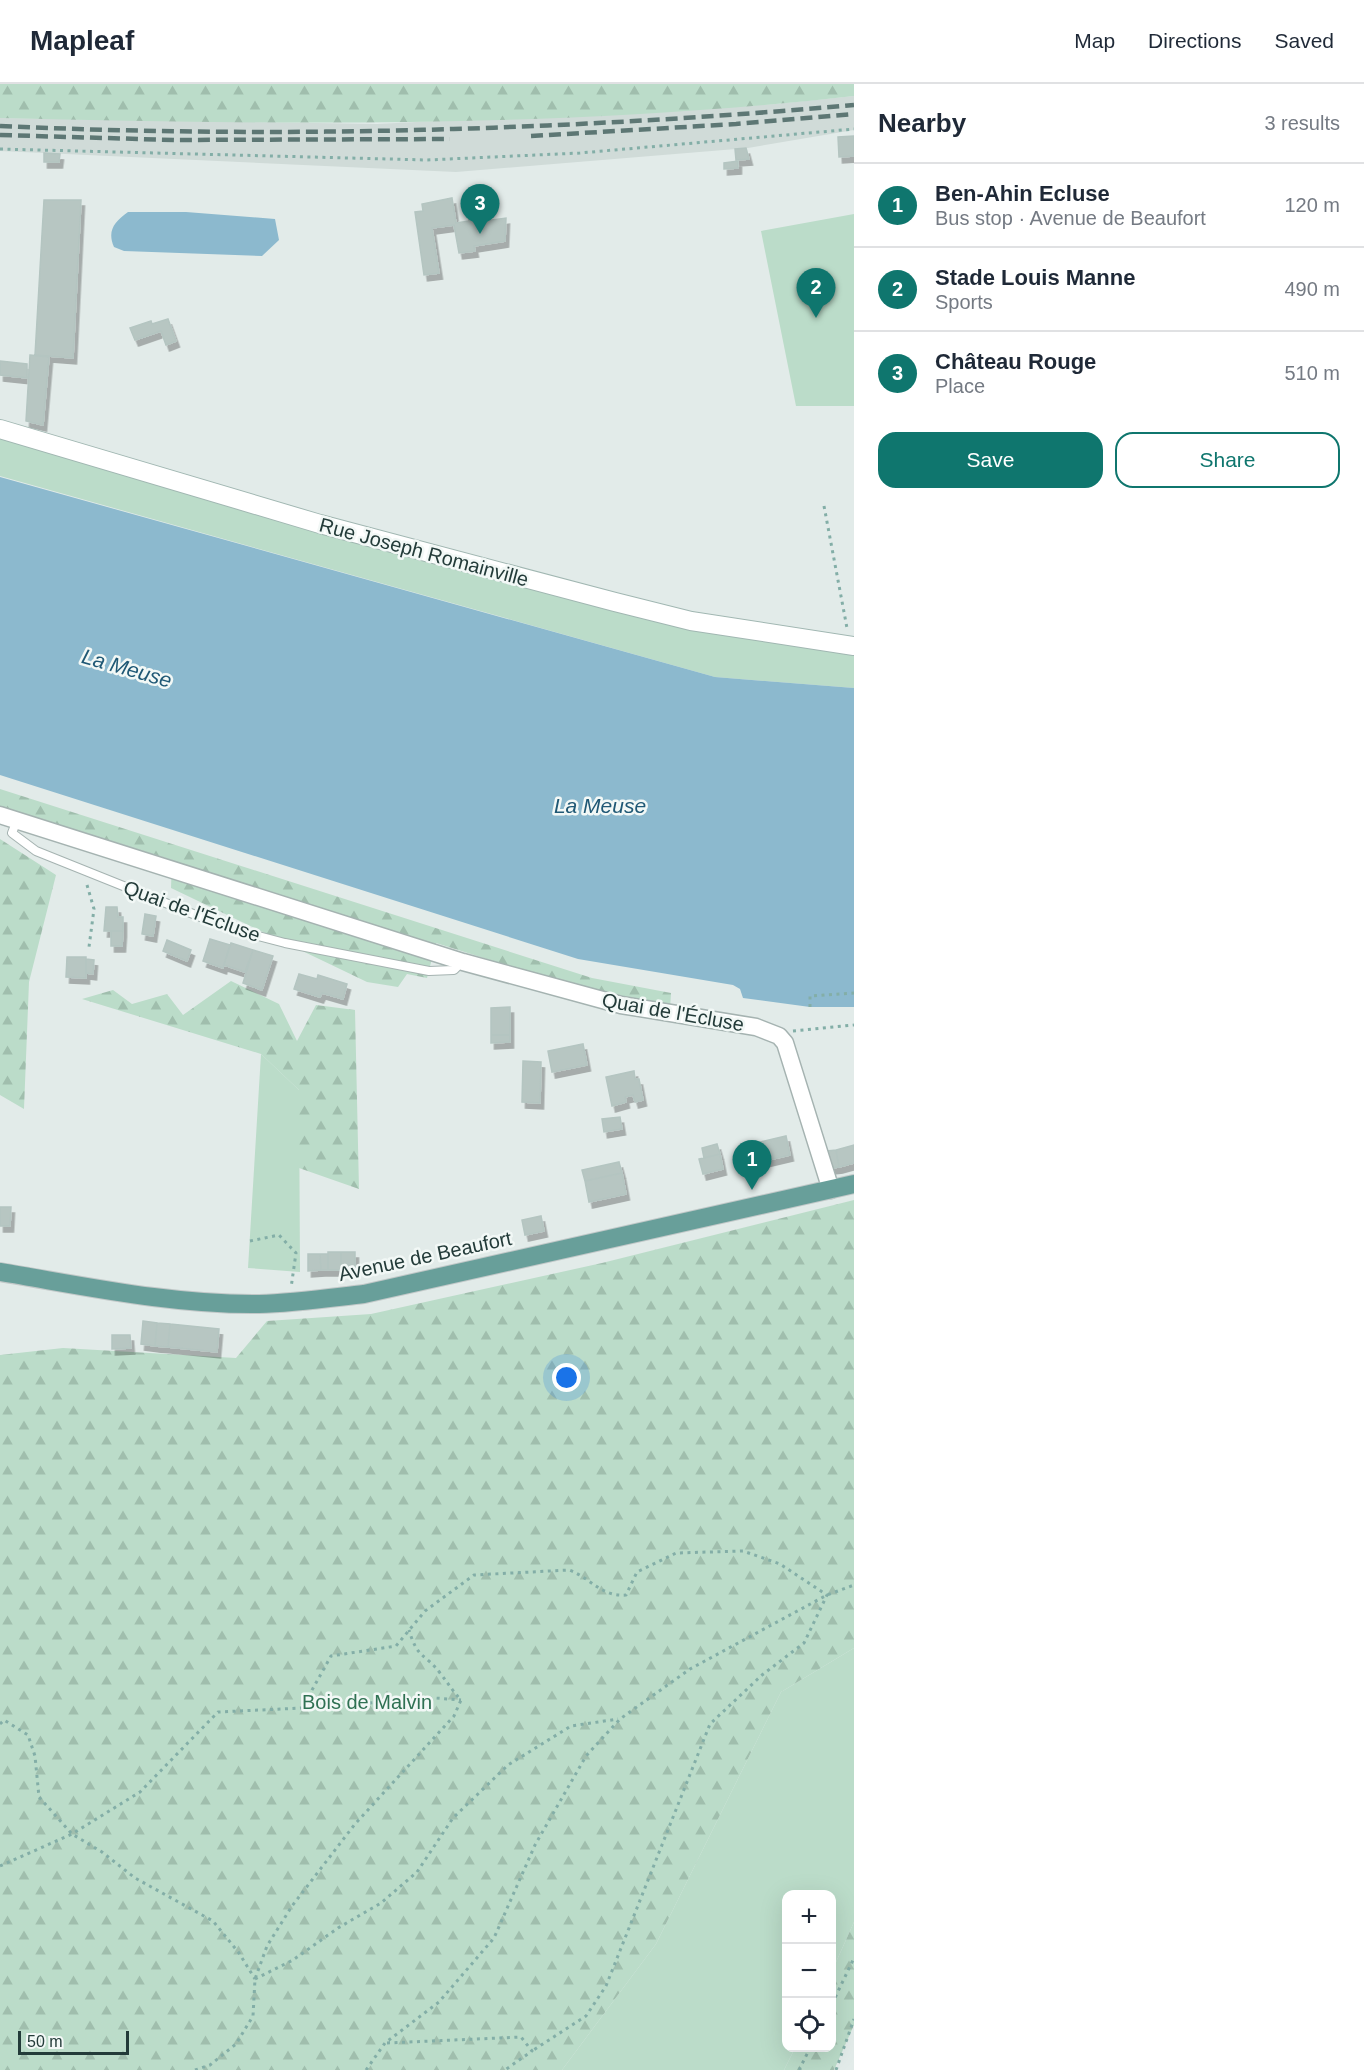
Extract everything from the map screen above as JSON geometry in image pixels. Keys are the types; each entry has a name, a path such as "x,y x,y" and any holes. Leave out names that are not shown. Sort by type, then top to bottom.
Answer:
{"main road":[{"name":"Avenue de Beaufort","path":"0,1272 141,1295 259,1304 364,1294 854,1184"}],"street":[{"name":"Rue Joseph Romainville","path":"0,429 320,524 615,602 691,621 852,645"},
{"name":"Quai de l'Écluse","path":"0,815 463,962 621,1005 756,1027 779,1036"},
{"path":"779,1036 785,1044 831,1190"}],"lane":[{"name":"Quai de l'Écluse","path":"17,820 12,833 36,851 228,928 285,943 429,971 454,970 463,962"}],"path":[{"path":"0,149 120,154 427,160 580,153 854,129"},
{"path":"824,506 852,645"},
{"path":"81,881 90,887 94,909 89,947"},
{"path":"810,1008 810,996 854,993"},
{"path":"779,1036 795,1030 854,1025"},
{"path":"250,1240 279,1235 296,1253 290,1301"},
{"path":"302,1708 331,1656 396,1646 425,1611 474,1575 568,1569 583,1575 599,1591 615,1595 626,1594 637,1572 676,1553 743,1551 780,1564 827,1595"},
{"path":"366,2070 385,2043 439,2002 494,1938 535,1845 586,1756 620,1719 690,1669 827,1595 854,1585"},
{"path":"505,2070 586,2016 606,1986 710,1724 762,1675 804,1643 827,1595"},
{"path":"409,1630 415,1650 441,1673 446,1684 461,1700"},
{"path":"0,1866 72,1834 140,1792 218,1712 435,1698 461,1700"},
{"path":"195,2070 210,2065 236,2044 253,2016 255,1979 267,1946 292,1906 356,1824 454,1716 461,1700"},
{"path":"255,1979 293,1960 338,1928 381,1903 417,1872 453,1818 508,1765 571,1726 620,1719"},
{"path":"0,1724 4,1720 28,1735 35,1756 39,1797 72,1834 102,1852 135,1878 213,1921 239,1953 255,1979"},
{"path":"834,1998 854,1958"},
{"path":"836,2070 854,2019"},
{"path":"385,2043 521,2037 532,2051"},
{"path":"799,2070 808,2052"}],"shaded area":[{"path":"854,96 854,130 748,148 456,172 0,151 0,118 377,124 776,104"}],"green space":[{"path":"0,84 854,84 854,96 641,114 534,119 321,123 214,122 0,118"},
{"path":"854,214 854,406 796,406 761,231"},
{"path":"0,429 615,602 854,646 854,688 715,677 0,476"},
{"path":"0,789 592,978 671,993 670,1009 586,990 436,943 427,978 407,974 398,987 367,982 171,888 172,860 0,806"},
{"path":"0,839 56,875 29,982 24,1109 0,1095"},
{"path":"231,981 279,1004 297,1041 316,1005 355,1010 359,1189 299,1168 299,1090 261,1054 82,999 113,990 132,1004 167,994 183,1015"},
{"path":"261,1054 299,1090 300,1272 248,1268"},
{"name":"Bois de Malvin","path":"854,1200 854,1648 781,1692 656,1944 562,2070 0,2070 0,1355 63,1348 236,1358 267,1321 371,1314 602,1263"},
{"path":"854,1648 854,1922 836,1962 836,1890 782,1890 782,2052 793,2052 784,2070 562,2070 656,1944 781,1692"},
{"path":"854,1922 854,2025 834,2070 784,2070 793,2052 836,2052 836,1962"}],"water":[{"path":"128,212 186,212 275,219 279,240 262,256 124,251 114,247 111,236 113,227"},
{"name":"La Meuse","path":"0,477 715,677 854,688 854,1007 810,1007 743,998 740,989 733,985 578,959 0,775"}],"building":[{"path":"854,136 854,156 839,157 838,137"},
{"path":"746,148 749,159 736,160 735,149"},
{"path":"44,153 60,154 59,162 44,162"},
{"path":"738,161 738,168 724,169 724,163"},
{"path":"452,198 456,223 469,221 468,216 476,215 477,222 506,218 505,241 474,246 475,251 459,253 454,225 432,228 439,273 424,275 415,212 423,211 422,204"},
{"path":"44,200 81,200 73,358 35,355"},
{"path":"168,319 176,341 166,345 161,331 135,340 130,328 151,321 152,324"},
{"path":"30,355 49,357 43,425 26,421"},
{"path":"0,361 27,364 27,378 0,375"},
{"path":"106,907 117,907 118,917 123,917 123,931 104,931"},
{"path":"145,914 156,916 153,936 142,934"},
{"path":"111,931 123,931 122,946 111,946"},
{"path":"210,939 230,945 223,968 203,961"},
{"path":"167,940 191,950 187,961 163,951"},
{"path":"231,943 253,950 245,972 224,965"},
{"path":"253,950 273,956 262,990 243,983"},
{"path":"67,957 86,957 86,978 66,977"},
{"path":"86,959 94,960 93,974 86,973"},
{"path":"299,974 317,979 318,975 347,984 343,999 322,993 320,997 294,989"},
{"path":"510,1007 510,1035 491,1035 491,1008"},
{"path":"491,1035 510,1035 510,1042 491,1043"},
{"path":"583,1044 587,1065 552,1072 548,1051"},
{"path":"523,1061 541,1062 540,1103 522,1102"},
{"path":"634,1071 635,1079 639,1079 643,1100 635,1102 633,1095 625,1097 626,1102 612,1106 606,1077"},
{"path":"620,1117 622,1129 604,1132 602,1119"},
{"path":"786,1136 790,1155 764,1161 760,1142"},
{"path":"717,1144 720,1154 704,1158 702,1148"},
{"path":"854,1145 854,1163 839,1167 836,1150"},
{"path":"836,1150 839,1167 831,1168 827,1151"},
{"path":"720,1154 723,1169 703,1174 699,1159"},
{"path":"619,1162 622,1173 585,1181 582,1170"},
{"path":"622,1173 626,1194 589,1202 585,1181"},
{"path":"0,1207 11,1207 10,1226 0,1226"},
{"path":"541,1216 544,1231 525,1235 522,1220"},
{"path":"328,1252 341,1252 341,1270 328,1270"},
{"path":"341,1252 355,1252 355,1270 341,1270"},
{"path":"308,1254 320,1254 321,1270 308,1271"},
{"path":"320,1254 328,1254 328,1270 321,1270"},
{"path":"143,1321 157,1323 155,1346 141,1344"},
{"path":"157,1323 170,1324 168,1347 155,1346"},
{"path":"170,1324 219,1329 217,1352 168,1347"},
{"path":"112,1335 130,1335 131,1348 112,1349"}],"railway":[{"path":"0,126 214,132 427,130 641,121 854,105"},
{"path":"531,136 736,124 854,114"},
{"path":"0,135 174,140 450,139"}],"place":[{"name":"Château Rouge","path":"480,234"},
{"name":"Stade Louis Manne","path":"816,318"},
{"name":"Ben-Ahin Ecluse","path":"752,1190"}]}
